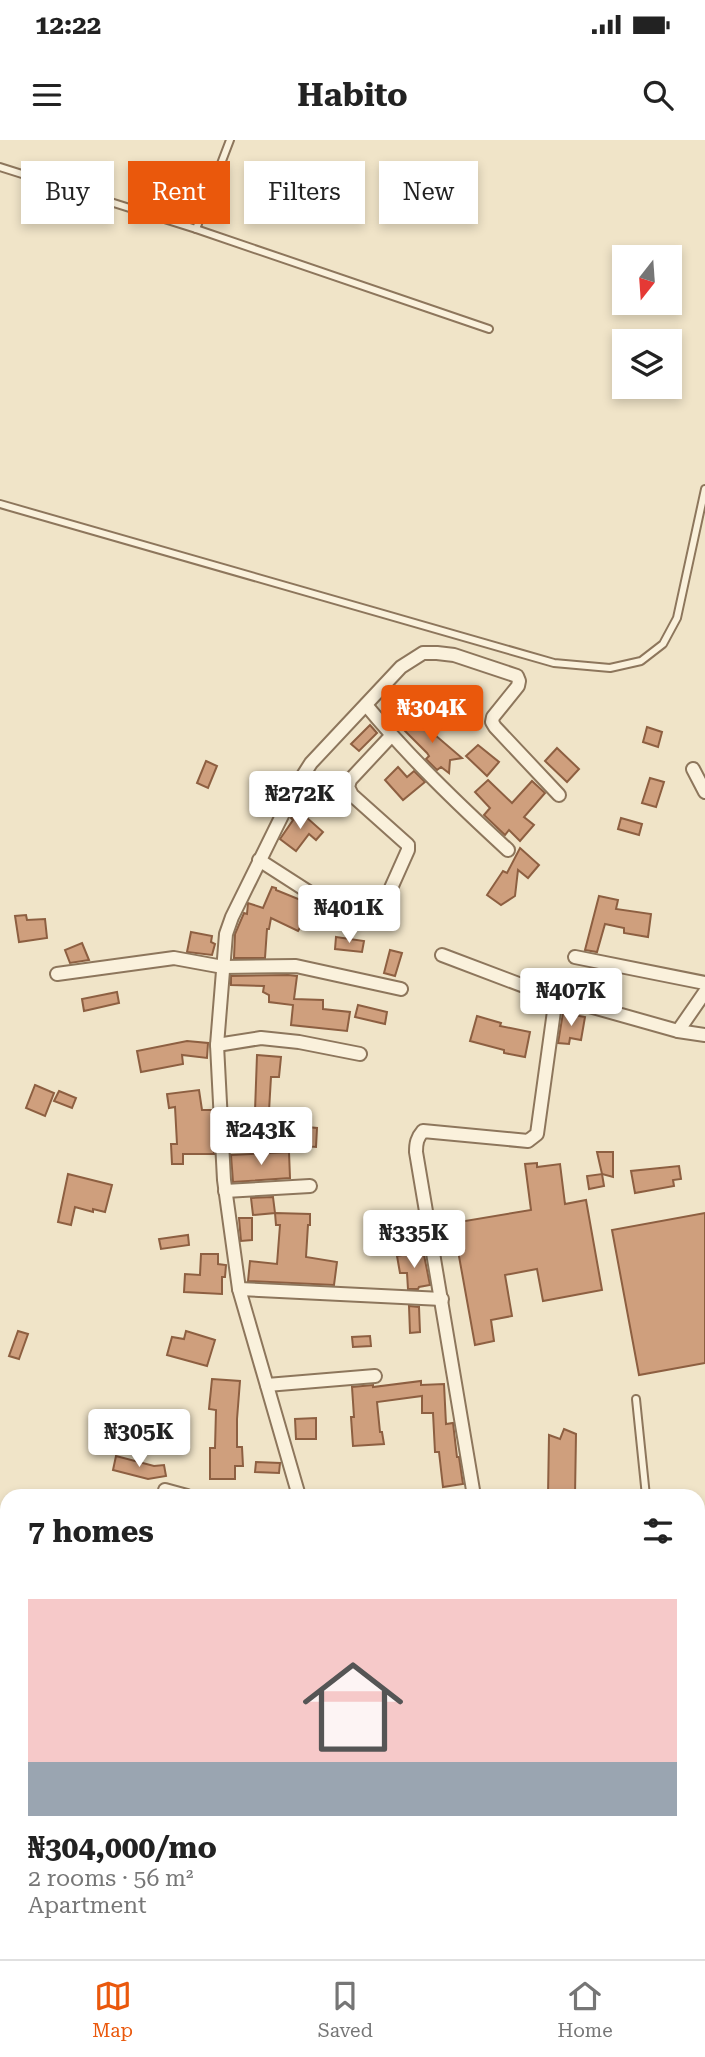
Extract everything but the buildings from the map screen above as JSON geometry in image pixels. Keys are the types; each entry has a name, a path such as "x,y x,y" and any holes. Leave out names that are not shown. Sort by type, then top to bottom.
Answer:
{"street":[{"path":"297,1489 239,1289 225,1191 217,1045 226,934 232,916 311,762 401,667 423,653 454,655 517,676 518,686 493,717 492,722 559,795"},
{"path":"366,705 391,736 508,850"},
{"path":"259,860 327,901 359,905 372,904 387,897 408,845 352,795 348,788 350,780 391,736"},
{"path":"693,769 705,792"},
{"path":"442,955 561,1000 678,1031 705,1035"},
{"path":"575,957 705,983"},
{"path":"57,974 174,958 223,967 296,966 401,989"},
{"path":"678,1031 705,992"},
{"path":"473,1489 416,1143 423,1131 528,1141 537,1134 555,1004 561,1000"},
{"path":"217,1045 261,1038 299,1042 360,1054"},
{"path":"225,1191 310,1185"},
{"path":"239,1289 442,1299"},
{"path":"267,1385 375,1376"}],"lane":[{"path":"196,229 230,140"},
{"path":"0,167 196,229 489,329"},
{"path":"0,504 554,663 610,668 641,661 663,644 677,618 705,489"},
{"path":"636,1399 645,1489"}]}
